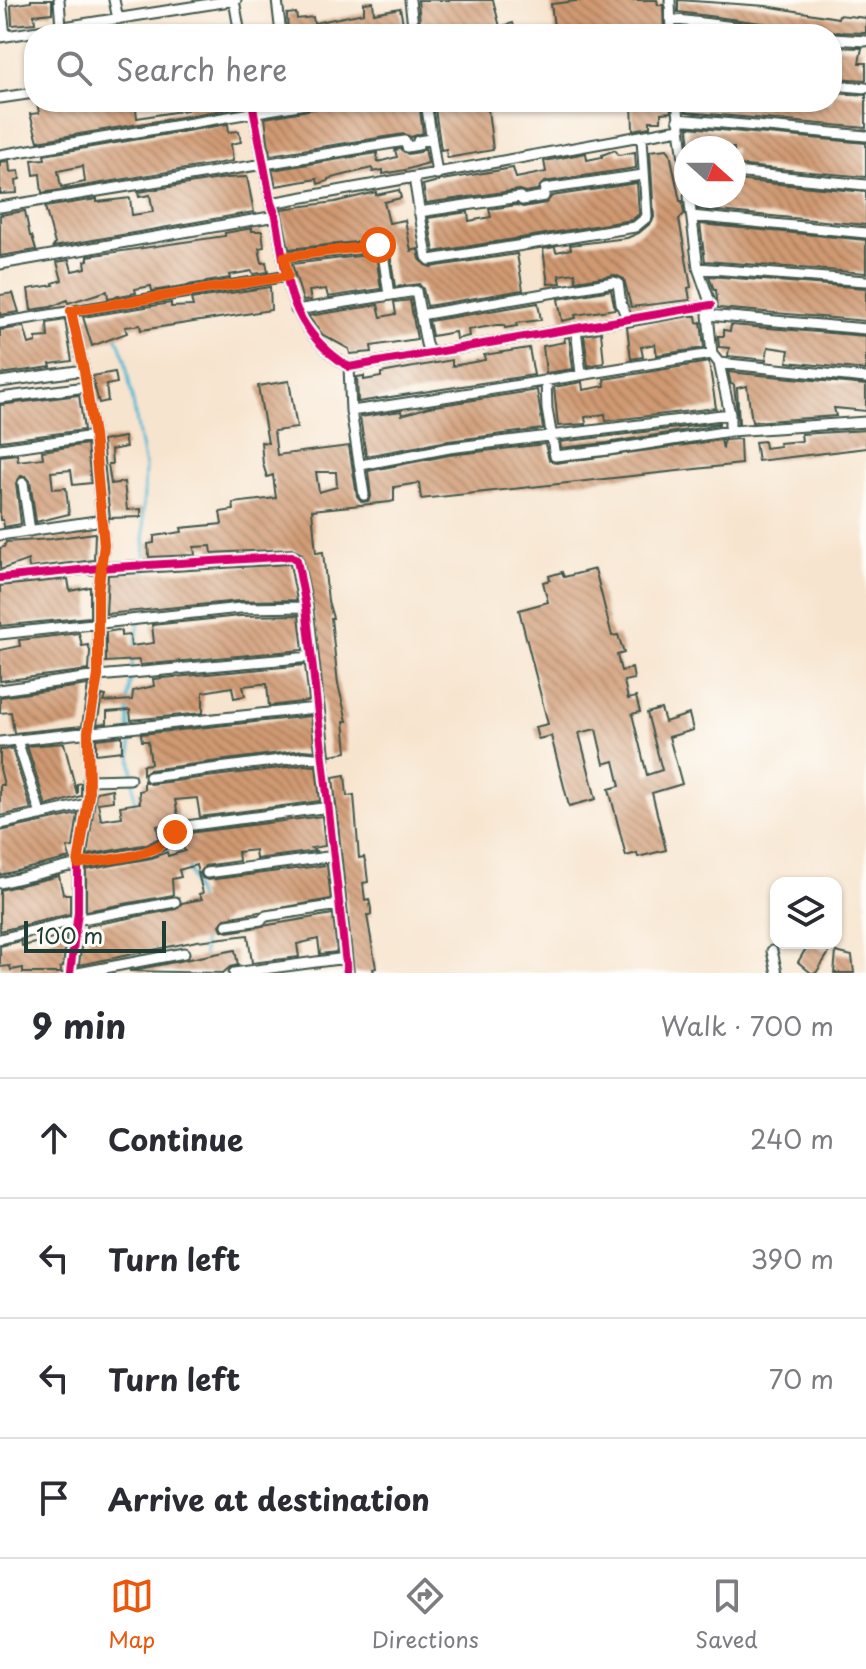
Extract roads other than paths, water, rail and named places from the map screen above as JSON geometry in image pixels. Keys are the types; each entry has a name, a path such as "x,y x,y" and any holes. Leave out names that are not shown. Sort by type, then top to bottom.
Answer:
{"street":[{"path":"1,0 2,36 24,33"},
{"path":"59,0 61,24"},
{"path":"114,0 118,19"},
{"path":"82,24 118,19 166,5 234,0 238,24"},
{"path":"277,0 280,24"},
{"path":"410,0 412,24"},
{"path":"670,0 670,24"},
{"path":"670,19 710,24"},
{"path":"842,40 866,41"},
{"path":"842,86 866,88"},
{"path":"0,98 24,94"},
{"path":"0,155 227,112"},
{"path":"254,112 296,310 305,329 349,367 576,328 709,310 866,329"},
{"path":"427,112 437,174"},
{"path":"677,112 680,136"},
{"path":"271,203 642,138 678,124 866,136"},
{"path":"414,178 430,260 635,227 647,217 642,138"},
{"path":"0,207 405,141 407,147 431,139"},
{"path":"746,173 866,185"},
{"path":"419,212 520,197 522,200 544,196 545,189 643,175"},
{"path":"691,208 698,268 709,310 712,354 719,363 730,414 730,431"},
{"path":"0,264 276,216"},
{"path":"692,216 866,233"},
{"path":"284,257 382,246 389,295"},
{"path":"698,268 866,281"},
{"path":"0,323 288,276"},
{"path":"420,315 614,282 618,283 621,304 628,320"},
{"path":"296,310 416,291 430,353"},
{"path":"70,973 78,864 87,804 88,732 98,676 99,568 104,545 94,436 71,311"},
{"path":"576,328 581,374"},
{"path":"351,411 476,394 712,354"},
{"path":"719,363 866,378"},
{"path":"349,367 351,411 364,495"},
{"path":"0,382 84,370"},
{"path":"546,380 555,456 730,431 866,422"},
{"path":"0,398 86,387"},
{"path":"361,465 449,448 730,414"},
{"path":"0,449 94,436"},
{"path":"23,483 30,531"},
{"path":"0,535 103,520"},
{"path":"0,578 99,568 292,556 299,564 306,607 347,973"},
{"path":"0,634 240,608 306,607"},
{"path":"0,690 98,676 311,657"},
{"path":"0,742 316,708"},
{"path":"17,740 41,815"},
{"path":"150,777 304,757 324,759"},
{"path":"88,780 130,779"},
{"path":"0,824 87,804"},
{"path":"0,883 78,864 151,851 186,826 330,807"},
{"path":"207,873 335,856"},
{"path":"0,939 76,920 175,902"},
{"path":"227,925 339,905"},
{"path":"772,951 777,973"},
{"path":"78,973 184,953"},
{"path":"234,973 346,958"}],"waterway":[{"path":"116,335 125,359 145,467 143,515 146,576"},
{"path":"135,647 139,623"},
{"path":"128,702 133,658"},
{"path":"128,710 135,806"},
{"path":"155,826 167,837"},
{"path":"172,842 182,856"},
{"path":"188,866 198,901"},
{"path":"203,940 204,960"}]}
